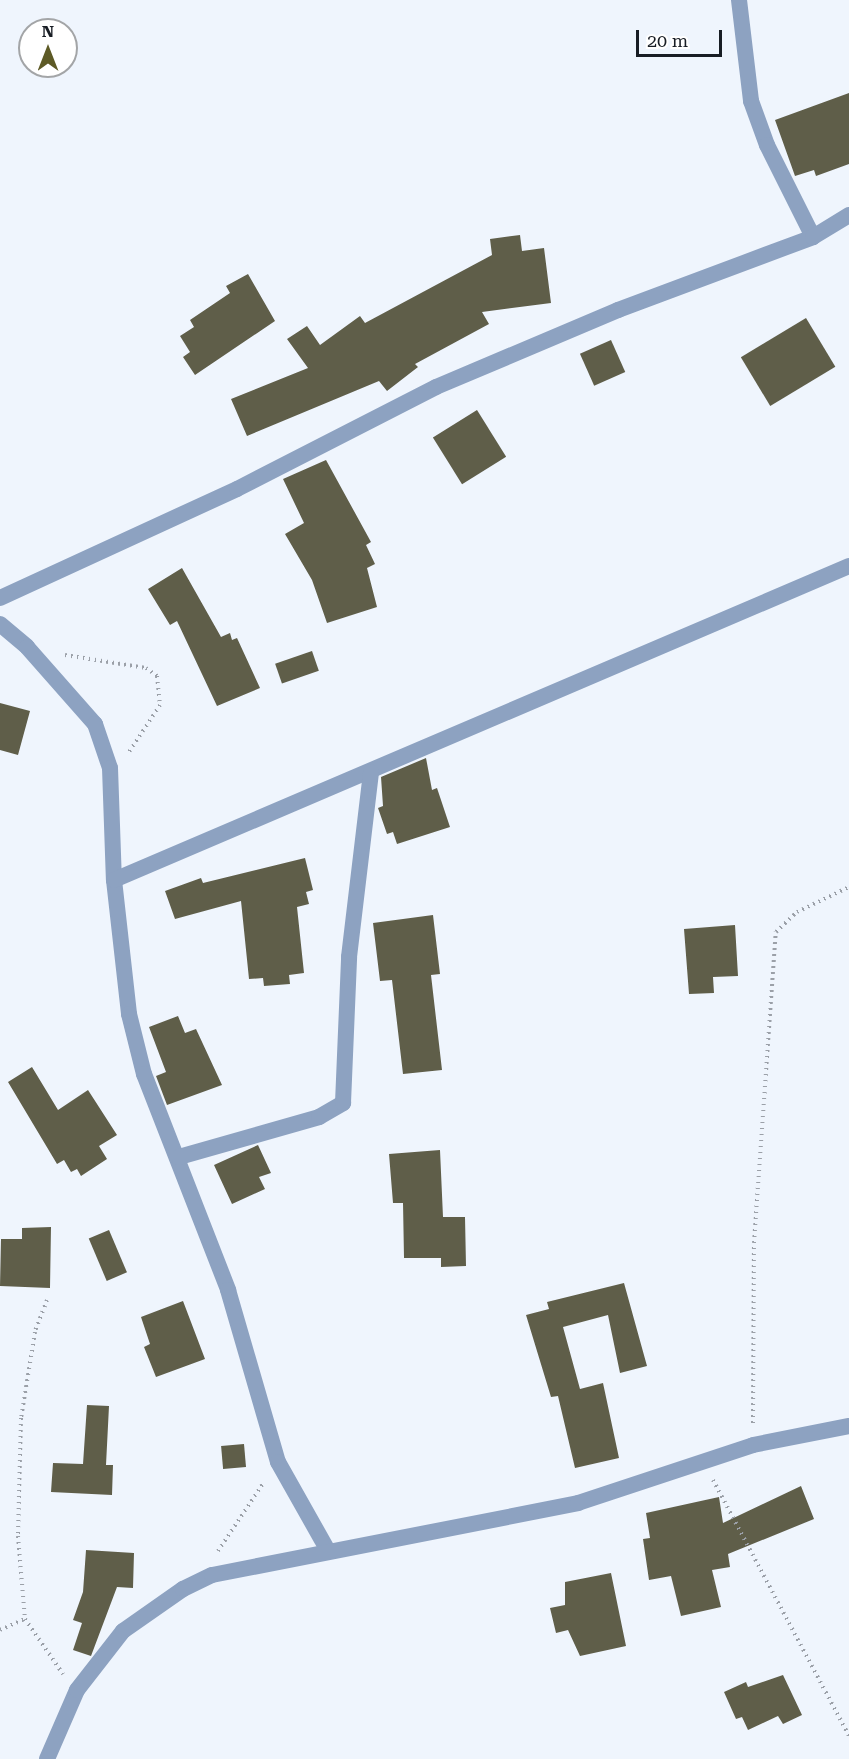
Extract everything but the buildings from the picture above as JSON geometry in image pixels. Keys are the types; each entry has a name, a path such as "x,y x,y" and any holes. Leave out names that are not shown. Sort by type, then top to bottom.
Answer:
{"street":[{"path":"739,0 751,101 767,145 813,237"},
{"path":"0,598 237,489 513,352 813,237 849,215"},
{"path":"114,880 849,566"},
{"path":"0,624 27,646 95,724 110,768 114,880 129,1014 144,1074 179,1157 228,1290 278,1462 327,1549"},
{"path":"179,1157 320,1117 343,1103 349,957 371,772"},
{"path":"47,1759 77,1690 123,1631 183,1588 212,1575 327,1549 578,1503 704,1464 753,1445 849,1426"}],"path":[{"path":"57,652 146,668 157,676 160,705 132,750 110,768"},
{"path":"753,1445 754,1242 776,932 797,912 849,887"},
{"path":"47,1300 34,1332 21,1418 18,1536 25,1619 47,1656 77,1690"},
{"path":"212,1575 218,1550 278,1462"},
{"path":"704,1464 849,1736"},
{"path":"0,1630 25,1619"}]}
